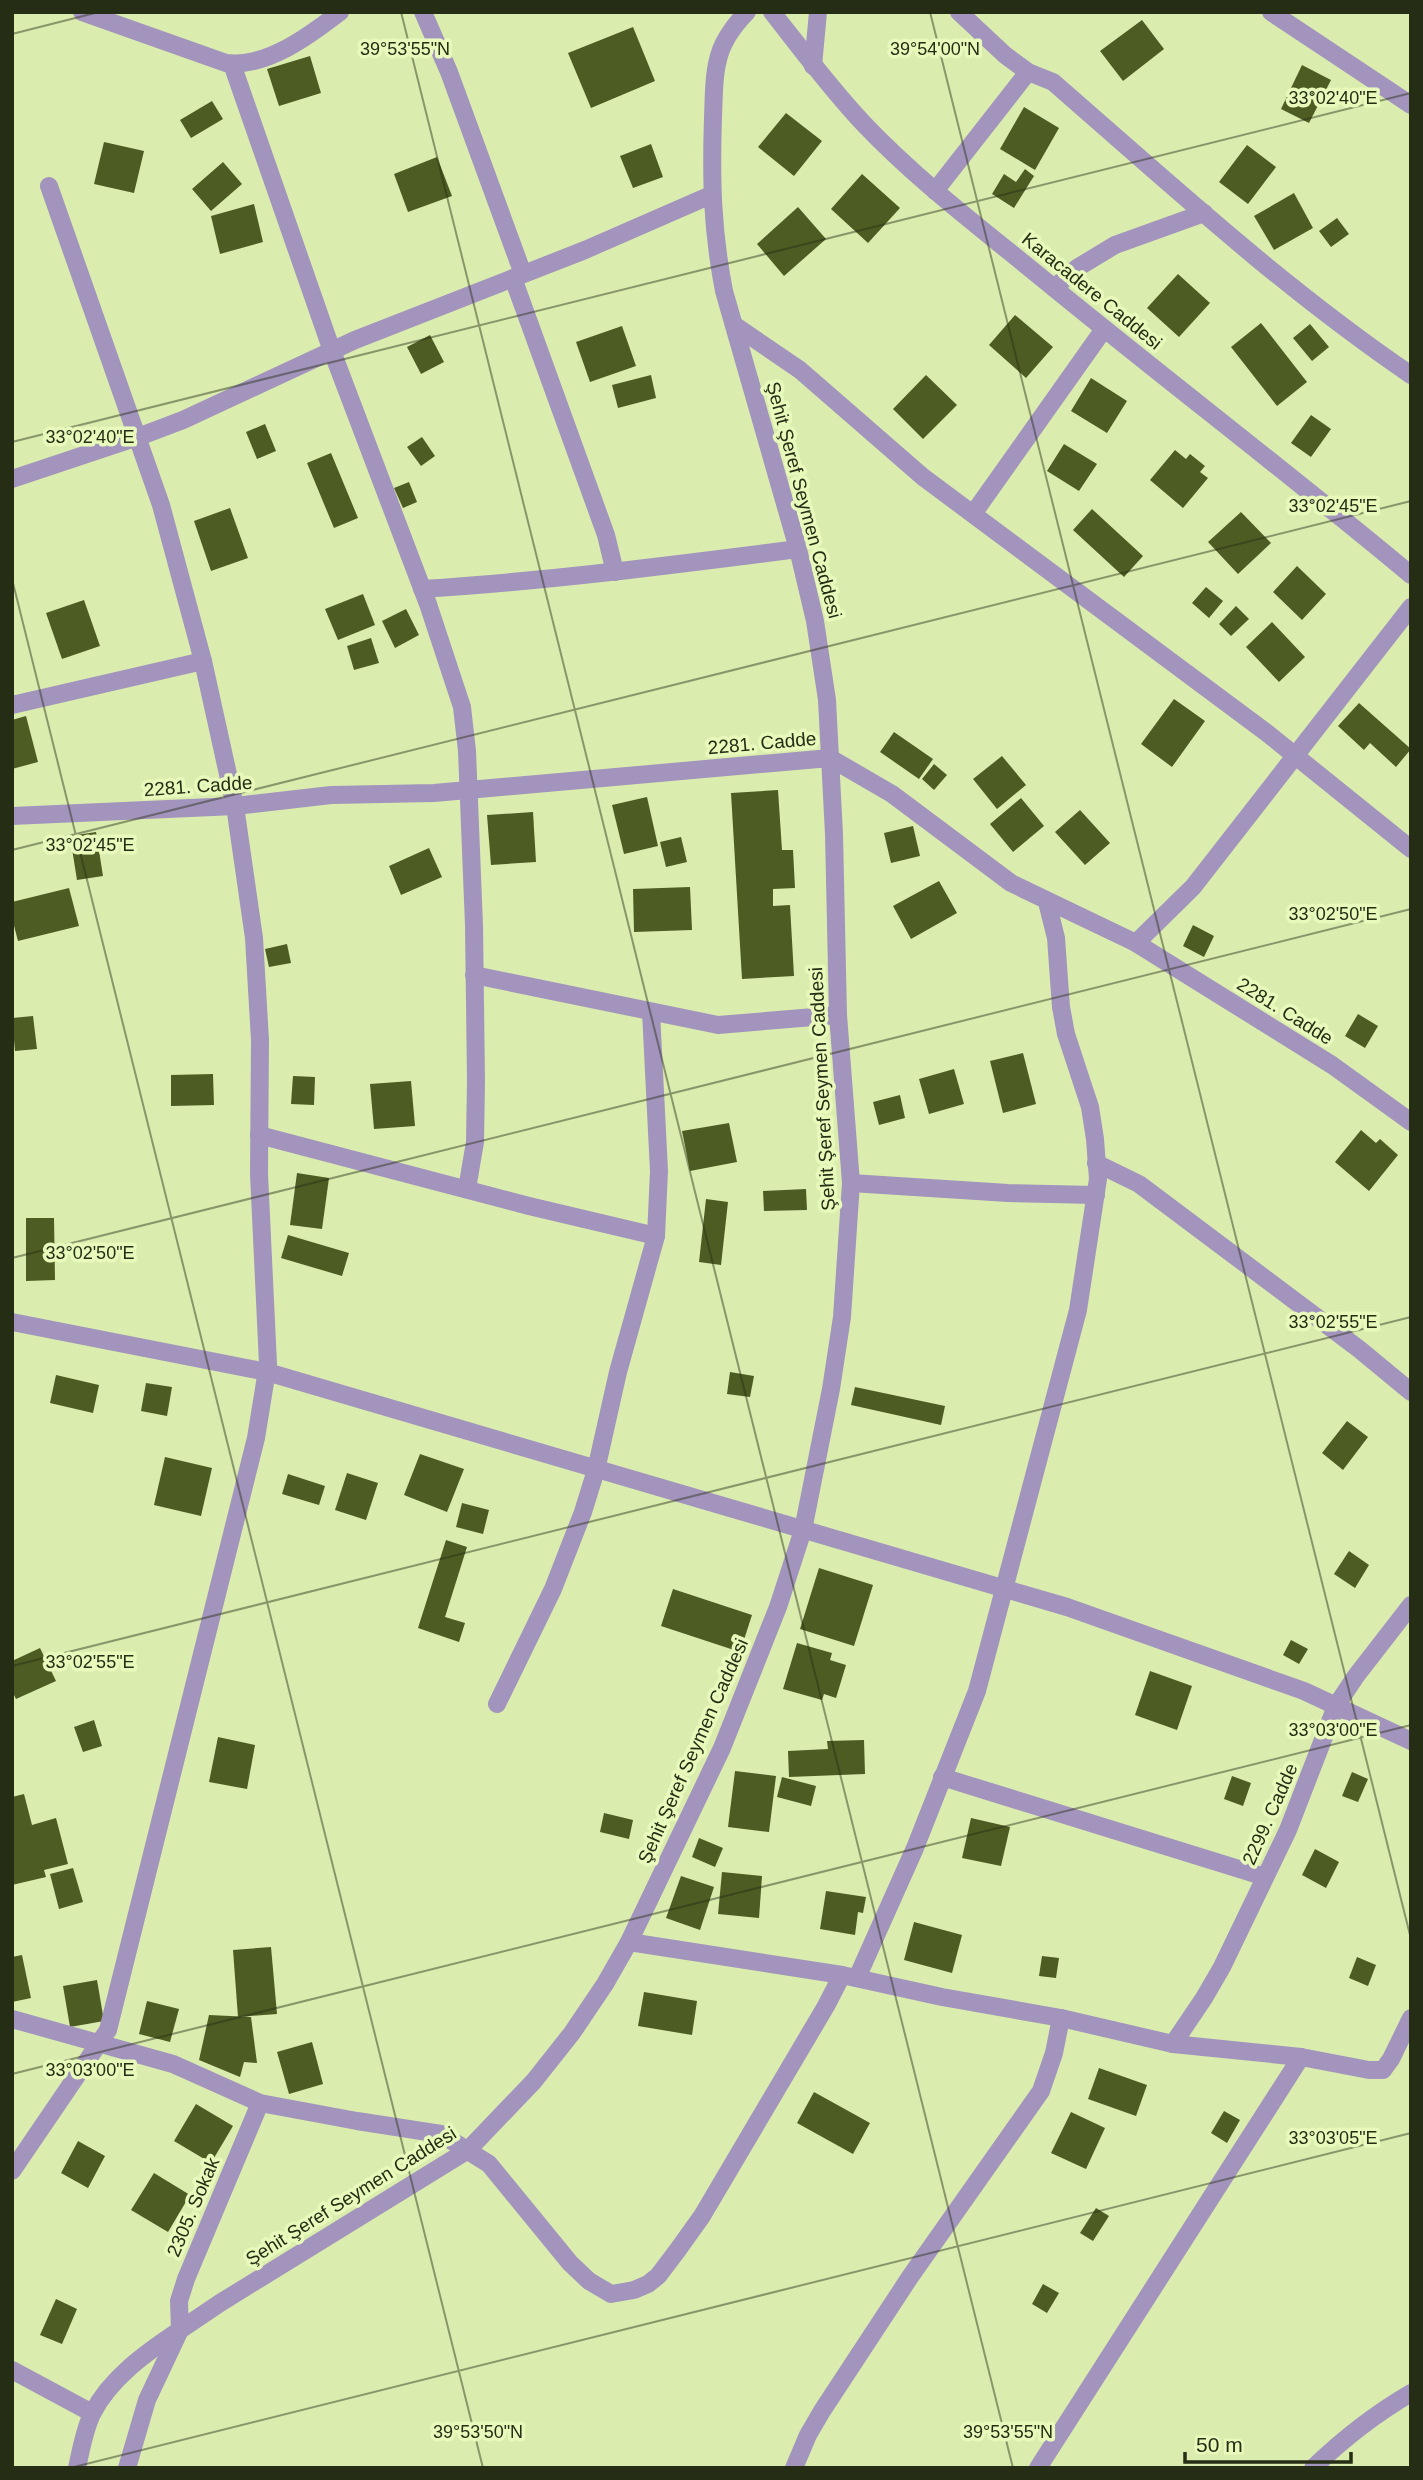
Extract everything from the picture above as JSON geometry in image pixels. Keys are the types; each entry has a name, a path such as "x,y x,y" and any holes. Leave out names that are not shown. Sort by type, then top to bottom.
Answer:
{"street":[{"path":"82,12 232,64 251,62 277,53 340,12"},
{"path":"423,12 449,72 606,535 615,572"},
{"name":"Şehit Şeref Seymen Caddesi","path":"92,2413 128,2368 180,2330 467,2150 534,2081 572,2033 629,1942 727,1735 778,1606 803,1530 829,1401 842,1317 851,1183 838,1016 827,700 815,621 798,549 724,291 716,249 711,195 716,71 723,44 737,21 747,12"},
{"name":"Karacadere Caddesi","path":"772,12 813,66 865,125 935,191 1104,329 1294,477 1411,575"},
{"path":"813,66 818,12"},
{"path":"959,12 1005,55 1028,72 1053,82 1240,244 1365,344 1411,375"},
{"path":"1270,12 1411,105"},
{"path":"232,64 332,351 422,589 462,707 469,790 476,1114 475,1142 467,1189"},
{"path":"935,191 1028,72"},
{"path":"12,2171 108,2030 256,1438 267,1372 257,975 253,927 235,806 202,661 161,505 49,186"},
{"path":"12,479 183,420 332,351 585,250 711,195"},
{"path":"1054,288 1077,268 1115,245 1204,213"},
{"path":"734,325 800,370 923,477 1296,757 1411,849"},
{"path":"973,514 1104,329"},
{"path":"422,589 505,584 798,549"},
{"path":"1136,943 1193,887 1411,607"},
{"path":"12,705 202,661"},
{"name":"2281. Cadde","path":"12,816 235,806 331,795 434,793 830,758 891,794 1011,884 1136,943 1332,1065 1410,1120"},
{"path":"12,2019 173,2064 260,2103 440,2134 489,2164 570,2263 589,2281 611,2294 634,2290 658,2276 702,2216 826,2006 849,1976 905,1872 977,1691 1079,1310 1096,1195 1096,1163 1090,1107 1066,1034 1061,1007 1056,938 1047,902"},
{"path":"474,975 718,1025 838,1016"},
{"path":"497,1704 553,1588 583,1512 656,1236 659,1171 652,1012"},
{"path":"259,1135 656,1236"},
{"path":"1096,1163 1139,1184 1359,1349 1411,1392"},
{"path":"851,1183 1008,1193 1096,1195"},
{"path":"12,1322 267,1372 1067,1606 1248,1671 1336,1706 1411,1741"},
{"name":"2299. Cadde","path":"1172,2044 1204,1998 1222,1966 1304,1794 1336,1706 1411,1605"},
{"path":"942,1777 1265,1877"},
{"path":"629,1942 849,1976 942,1997 1061,2018 1172,2044 1301,2057 1369,2070 1383,2070 1411,2018"},
{"path":"794,2468 807,2435 822,2411 910,2277 1041,2091 1054,2053 1061,2018"},
{"path":"1038,2468 1301,2057"},
{"name":"2305. Sokak","path":"180,2330 179,2301 186,2279 260,2103"},
{"path":"127,2468 147,2400 180,2330"},
{"path":"12,2370 92,2413 77,2468"},
{"path":"1313,2468 1359,2428 1411,2393"}],"building":[{"path":"1142,20 1164,49 1123,81 1100,51"},
{"path":"633,27 655,81 591,108 568,53"},
{"path":"310,56 321,93 279,106 267,69"},
{"path":"1302,65 1331,80 1309,123 1281,109"},
{"path":"212,101 223,119 191,138 180,120"},
{"path":"1024,107 1059,128 1035,170 1000,149"},
{"path":"786,113 822,141 794,176 758,147"},
{"path":"104,142 144,151 134,193 94,184"},
{"path":"651,144 663,177 633,188 620,156"},
{"path":"1247,145 1276,167 1248,204 1219,182"},
{"path":"437,157 452,196 408,212 394,174"},
{"path":"223,162 242,184 211,211 192,189"},
{"path":"1025,169 1034,176 1014,208 992,194 1004,174 1016,182"},
{"path":"862,174 900,208 868,243 831,209"},
{"path":"1294,193 1313,228 1274,250 1254,216"},
{"path":"254,204 263,242 220,254 211,216"},
{"path":"798,207 826,239 784,276 757,244"},
{"path":"1337,218 1349,234 1331,247 1319,231"},
{"path":"1178,274 1210,303 1179,337 1147,308"},
{"path":"1015,315 1053,347 1026,378 989,345"},
{"path":"1261,323 1307,382 1277,406 1231,347"},
{"path":"1310,324 1329,347 1312,361 1293,338"},
{"path":"622,326 636,366 590,382 576,342"},
{"path":"430,335 444,362 421,374 407,347"},
{"path":"651,375 656,398 618,408 612,385"},
{"path":"926,375 957,405 923,439 893,409"},
{"path":"1091,378 1127,401 1107,433 1071,411"},
{"path":"1311,415 1331,429 1311,457 1291,443"},
{"path":"265,424 276,451 257,459 246,432"},
{"path":"422,437 435,456 421,466 407,447"},
{"path":"1064,444 1097,464 1079,491 1047,471"},
{"path":"1175,450 1186,459 1190,454 1205,466 1200,472 1208,478 1183,508 1150,480"},
{"path":"331,453 358,518 334,528 307,463"},
{"path":"409,482 417,502 403,508 394,488"},
{"path":"230,508 248,558 211,571 194,521"},
{"path":"1092,509 1143,556 1124,577 1073,530"},
{"path":"1241,512 1271,543 1238,574 1208,542"},
{"path":"1297,566 1326,594 1302,620 1273,592"},
{"path":"1206,587 1223,601 1209,618 1192,603"},
{"path":"363,594 375,625 338,640 325,609"},
{"path":"84,600 100,646 62,659 46,613"},
{"path":"1236,606 1249,619 1231,636 1219,624"},
{"path":"406,609 419,635 395,648 382,621"},
{"path":"1272,622 1305,657 1279,682 1246,647"},
{"path":"371,638 379,663 354,670 347,646"},
{"path":"1174,699 1205,721 1172,767 1141,744"},
{"path":"1359,703 1411,749 1396,767 1370,743 1364,750 1338,726"},
{"path":"26,716 38,762 12,769 12,720"},
{"path":"894,732 933,759 919,779 880,752"},
{"path":"1002,756 1026,785 997,809 973,779"},
{"path":"934,764 947,775 934,790 922,779"},
{"path":"778,790 782,850 793,850 795,888 773,889 773,906 790,905 794,976 742,979 731,793"},
{"path":"647,797 658,846 624,854 612,805"},
{"path":"1021,798 1044,826 1013,852 990,824"},
{"path":"1080,810 1110,843 1085,865 1055,832"},
{"path":"533,812 536,862 491,865 487,815"},
{"path":"913,826 920,856 891,863 884,833"},
{"path":"96,832 103,876 77,880 70,836"},
{"path":"681,837 687,862 666,867 660,842"},
{"path":"429,848 442,877 401,895 389,866"},
{"path":"939,881 957,913 911,939 893,906"},
{"path":"690,887 692,930 634,932 633,889"},
{"path":"69,888 79,926 18,941 12,918 12,902"},
{"path":"1193,925 1214,936 1204,957 1183,946"},
{"path":"287,944 291,963 269,967 265,949"},
{"path":"1358,1014 1378,1026 1365,1048 1345,1036"},
{"path":"33,1016 37,1049 15,1051 12,1018"},
{"path":"1023,1053 1036,1104 1003,1113 990,1061"},
{"path":"954,1069 964,1104 929,1114 919,1079"},
{"path":"213,1074 214,1105 171,1106 171,1075"},
{"path":"293,1076 315,1077 314,1105 291,1104"},
{"path":"411,1081 415,1126 374,1129 370,1084"},
{"path":"900,1095 905,1118 879,1125 873,1102"},
{"path":"729,1123 737,1162 690,1171 682,1131"},
{"path":"1361,1130 1376,1143 1380,1139 1398,1155 1369,1191 1335,1162"},
{"path":"297,1173 329,1178 322,1229 290,1225"},
{"path":"806,1189 807,1210 764,1211 763,1191"},
{"path":"706,1199 728,1202 721,1265 699,1262"},
{"path":"26,1218 54,1218 55,1280 26,1281"},
{"path":"288,1235 349,1253 342,1276 281,1258"},
{"path":"730,1372 754,1376 750,1397 727,1394"},
{"path":"56,1375 99,1385 93,1413 50,1403"},
{"path":"146,1383 172,1387 167,1416 141,1411"},
{"path":"855,1387 945,1406 941,1425 851,1405"},
{"path":"1347,1421 1368,1437 1343,1470 1322,1453"},
{"path":"420,1454 464,1469 447,1512 404,1495"},
{"path":"165,1457 212,1468 201,1516 154,1505"},
{"path":"347,1473 378,1483 366,1520 335,1510"},
{"path":"288,1474 325,1486 319,1505 282,1494"},
{"path":"462,1503 489,1510 483,1534 456,1527"},
{"path":"446,1540 467,1547 445,1617 465,1623 459,1642 418,1628"},
{"path":"1349,1551 1369,1565 1355,1588 1334,1574"},
{"path":"819,1568 873,1585 854,1646 800,1629"},
{"path":"673,1589 752,1615 740,1652 661,1626"},
{"path":"1291,1640 1308,1649 1299,1664 1283,1655"},
{"path":"797,1643 832,1653 830,1660 846,1665 836,1698 824,1694 822,1700 783,1689"},
{"path":"40,1648 56,1681 16,1699 12,1691 12,1661"},
{"path":"1150,1671 1192,1686 1177,1730 1135,1715"},
{"path":"94,1720 102,1746 83,1752 74,1727"},
{"path":"218,1737 255,1745 247,1789 209,1782"},
{"path":"864,1740 865,1774 789,1777 788,1751 828,1749 827,1741"},
{"path":"735,1771 776,1776 769,1832 728,1827"},
{"path":"1352,1772 1368,1779 1358,1802 1342,1796"},
{"path":"1232,1776 1251,1783 1243,1806 1224,1799"},
{"path":"782,1777 816,1786 811,1806 777,1797"},
{"path":"24,1794 32,1825 56,1818 68,1864 44,1870 46,1877 12,1885 12,1797"},
{"path":"604,1813 633,1820 629,1839 600,1832"},
{"path":"971,1818 1010,1827 1001,1866 962,1858"},
{"path":"699,1838 723,1848 715,1867 692,1857"},
{"path":"1315,1849 1339,1862 1326,1888 1302,1875"},
{"path":"73,1868 83,1902 59,1909 50,1874"},
{"path":"722,1872 762,1876 759,1918 718,1914"},
{"path":"681,1876 714,1887 700,1930 666,1918"},
{"path":"826,1891 866,1897 863,1913 858,1912 855,1935 820,1929"},
{"path":"914,1922 962,1935 952,1973 904,1960"},
{"path":"271,1947 277,2014 238,2017 233,1950"},
{"path":"22,1955 31,1998 12,2002 12,1957"},
{"path":"1042,1956 1059,1958 1056,1978 1039,1976"},
{"path":"1357,1957 1376,1965 1368,1986 1349,1978"},
{"path":"97,1980 104,2021 70,2027 63,1986"},
{"path":"644,1992 697,2001 692,2035 638,2026"},
{"path":"147,2001 179,2009 170,2042 139,2034"},
{"path":"209,2015 251,2017 257,2063 244,2062 240,2077 199,2060"},
{"path":"312,2042 323,2084 289,2094 277,2052"},
{"path":"1099,2068 1147,2085 1136,2116 1088,2099"},
{"path":"814,2092 870,2123 853,2154 797,2123"},
{"path":"196,2104 233,2126 211,2163 174,2141"},
{"path":"1224,2111 1240,2120 1227,2143 1211,2133"},
{"path":"1071,2112 1105,2128 1086,2169 1051,2153"},
{"path":"78,2141 105,2156 88,2188 61,2173"},
{"path":"154,2173 190,2195 168,2232 131,2210"},
{"path":"1096,2208 1109,2216 1093,2241 1080,2233"},
{"path":"1043,2284 1059,2293 1047,2313 1032,2304"},
{"path":"56,2299 77,2309 62,2344 40,2335"}]}
